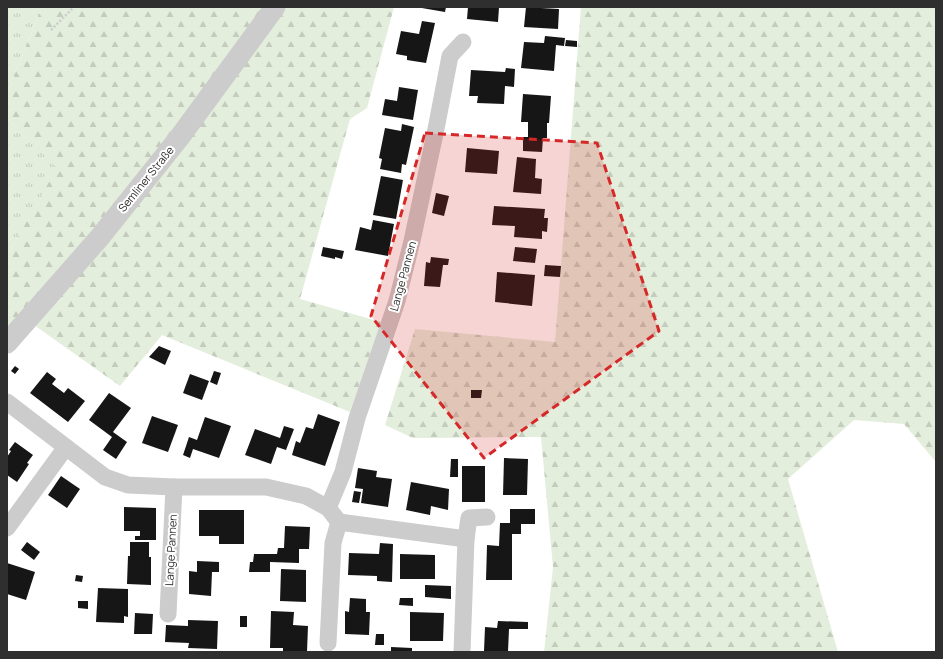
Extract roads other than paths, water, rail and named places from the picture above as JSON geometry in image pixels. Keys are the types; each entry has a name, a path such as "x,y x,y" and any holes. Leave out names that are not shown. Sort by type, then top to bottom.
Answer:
{"street":[{"name":"Semliner Straße","path":"7,343 100,237 179,138 275,7"},
{"name":"Lange Pannen","path":"328,508 343,472 357,418 397,301 416,226 450,56 463,42"},
{"path":"7,402 105,477 128,485 174,487 266,487 306,496 328,508 339,522 466,539"},
{"path":"7,528 66,447"},
{"name":"Lange Pannen","path":"168,614 174,487"},
{"path":"462,652 466,539 469,518 487,517"},
{"path":"328,644 333,543 339,522"}]}
